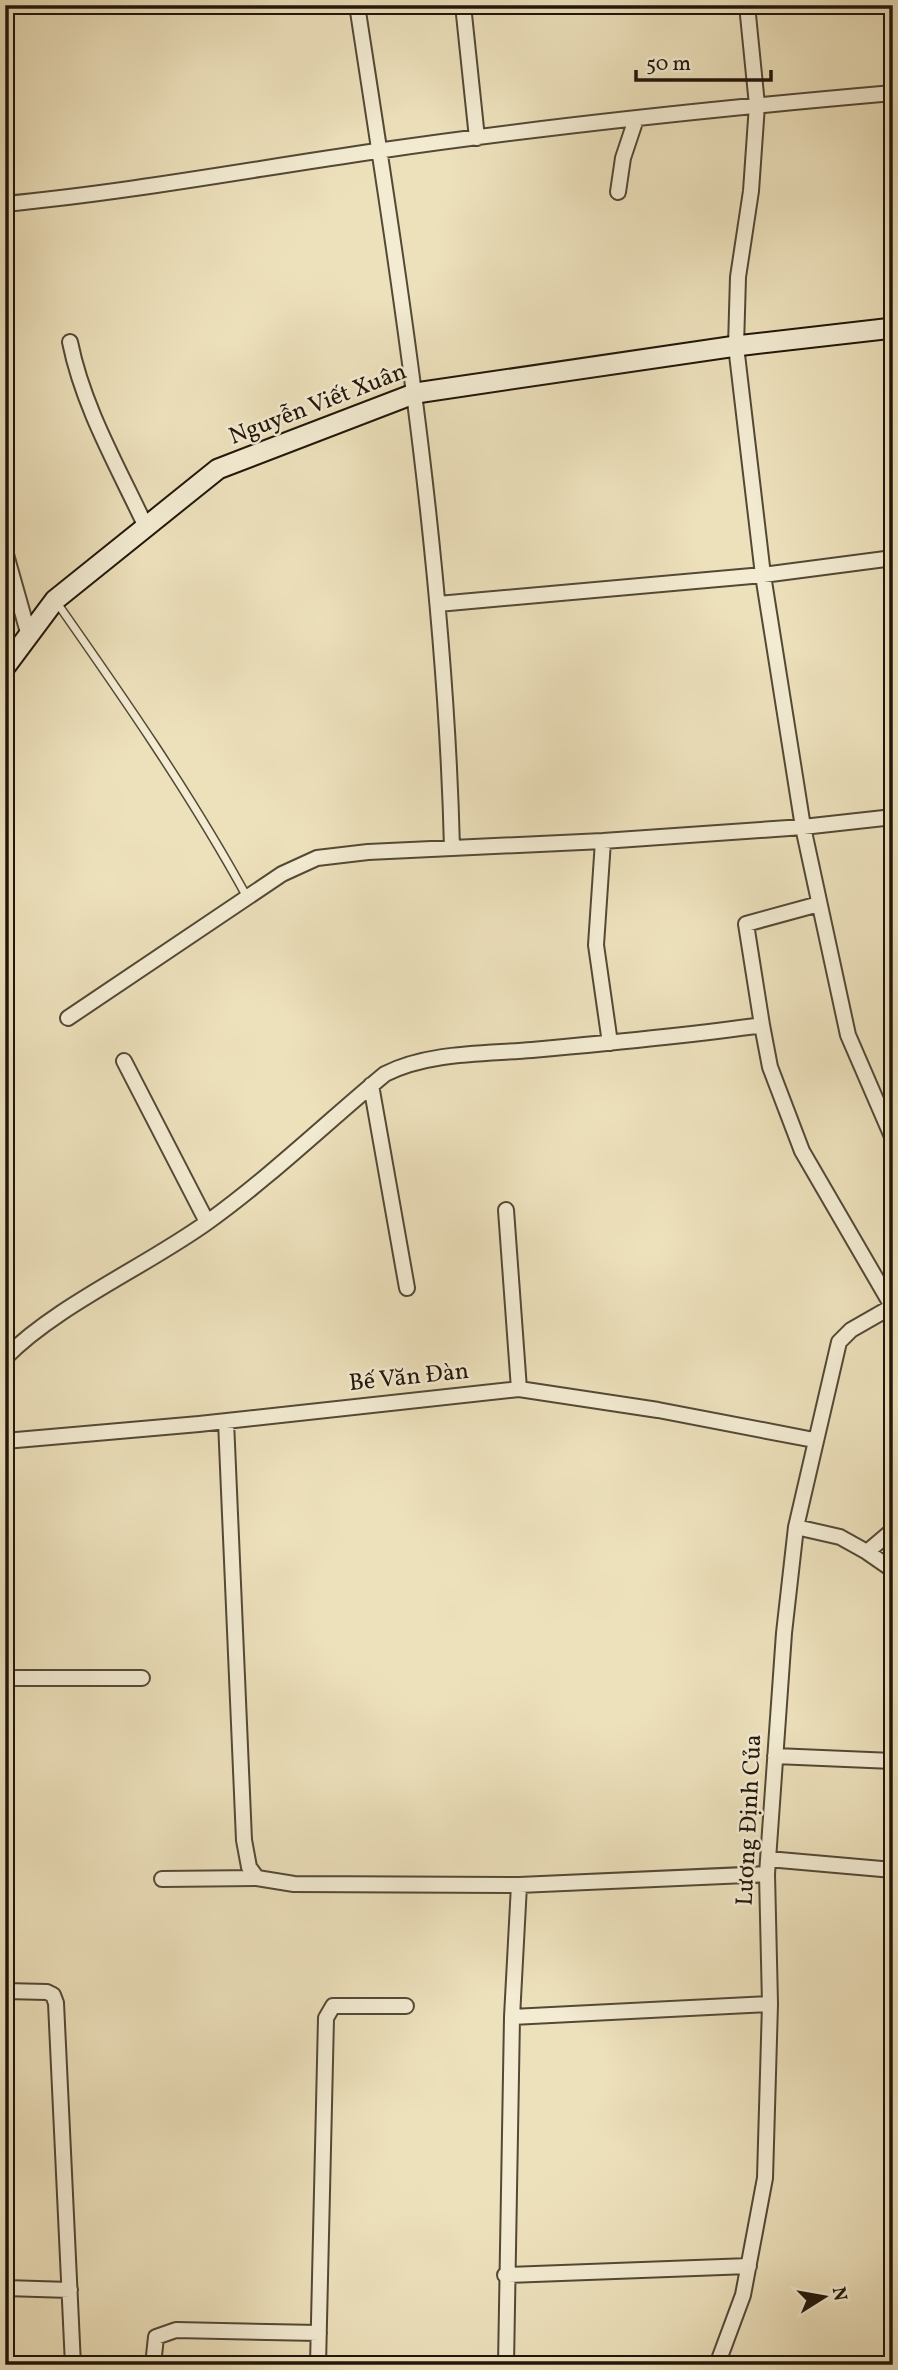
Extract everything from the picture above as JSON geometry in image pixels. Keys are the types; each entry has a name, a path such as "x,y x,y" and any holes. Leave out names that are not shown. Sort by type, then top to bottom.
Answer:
{"street":[{"path":"357,5 416,393 449,734 452,848"},
{"path":"463,5 477,138"},
{"path":"747,5 757,105 751,191 738,277 736,346 763,575 803,827 848,1035 893,1139"},
{"path":"5,204 174,185 379,151 477,138 757,105 893,93"},
{"path":"618,192 623,158 636,119"},
{"name":"Nguyễn Viết Xuân","path":"5,667 55,600 218,470 416,393 736,346 893,328"},
{"path":"70,341 75,369 92,411 146,527"},
{"path":"5,551 29,636"},
{"path":"438,604 763,575 893,558"},
{"path":"68,1018 282,874 317,858 803,827 893,817"},
{"path":"603,841 596,945 610,1042"},
{"path":"819,904 746,924 762,1025 774,1078 802,1150 892,1306"},
{"path":"5,1358 47,1325 207,1222 384,1074 416,1062 762,1025"},
{"path":"124,1061 207,1222"},
{"path":"371,1085 407,1289"},
{"path":"506,1210 519,1389"},
{"name":"Lương Định Của","path":"717,2365 743,2295 765,2178 770,2004 768,1866 783,1633 796,1527 814,1440 839,1342 851,1329 892,1306"},
{"name":"Bế Văn Đàn","path":"5,1441 226,1421 519,1389 658,1410 814,1440"},
{"path":"226,1421 244,1840 249,1867 257,1878"},
{"path":"796,1527 825,1532 867,1552 893,1570"},
{"path":"867,1552 893,1530"},
{"path":"5,1678 142,1678"},
{"path":"775,1756 893,1761"},
{"path":"162,1879 257,1878 294,1884 519,1885 768,1866 809,1865 893,1870"},
{"path":"506,2365 505,2275 512,2017 519,1885"},
{"path":"5,1991 47,1992 53,1995 56,2003 73,2365"},
{"path":"512,2017 770,2004"},
{"path":"318,2365 326,2018 333,2006 406,2006"},
{"path":"505,2275 749,2266"},
{"path":"5,2288 70,2290"},
{"path":"153,2365 153,2347 161,2333 214,2329 319,2333"}],"lane":[{"path":"55,600 149,733 212,834 247,897"}]}
